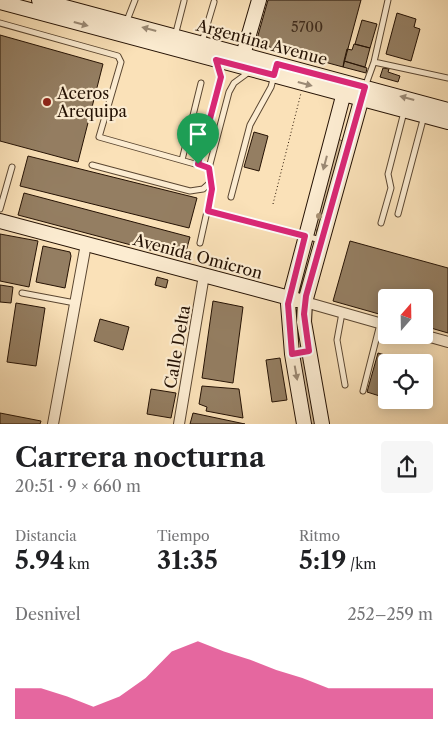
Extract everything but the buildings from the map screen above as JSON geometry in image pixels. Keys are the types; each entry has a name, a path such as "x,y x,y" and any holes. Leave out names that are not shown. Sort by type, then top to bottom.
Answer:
{"main road":[{"name":"Argentina Avenue","path":"39,0 58,11 216,60 276,70 363,93 448,110"},
{"path":"245,64 259,0"},
{"name":"Argentina Avenue","path":"0,2 126,23 201,43 245,64"},
{"name":"Argentina Avenue","path":"276,70 303,83 345,88"},
{"path":"304,424 288,322 289,298 345,88"},
{"name":"Argentina Avenue","path":"363,93 404,110 448,122"},
{"path":"322,424 304,322 305,302 363,93"},
{"path":"333,134 351,139"},
{"name":"Avenida Omicron","path":"0,222 305,302"},
{"path":"296,270 312,274"},
{"path":"292,354 309,351"}],"street":[{"path":"53,424 86,244"},
{"name":"Calle Delta","path":"179,424 204,275"},
{"name":"Avenida Omicron","path":"305,302 378,323"},
{"path":"433,338 448,342"}],"lane":[{"path":"126,23 135,0"},
{"path":"363,93 374,62 388,0"},
{"path":"175,36 184,1"},
{"path":"201,43 214,2"},
{"path":"0,24 118,56 120,62 99,137 209,168"},
{"path":"198,164 221,77 216,60"},
{"path":"374,62 448,78"},
{"path":"200,243 212,189 209,168 229,92 240,77 245,64"},
{"path":"231,197 250,125 271,87 276,70"},
{"path":"182,160 201,83"},
{"path":"381,223 391,188 388,174 404,110"},
{"path":"398,214 424,116"},
{"path":"92,165 190,190 203,189 211,182"},
{"path":"0,209 12,167"},
{"path":"208,211 321,240"},
{"path":"22,293 75,303"},
{"path":"342,312 337,340 345,385"},
{"path":"363,391 378,341"}],"path":[{"path":"273,204 303,83"}],"shaded area":[{"path":"338,139 345,142 320,231 317,232 315,227"},
{"path":"304,356 316,424 308,424 298,360"}],"place":[{"name":"Aceros Arequipa","path":"47,102"}],"route":[{"path":"216,60 274,75 277,64 365,87 306,296 304,322 309,351 292,354 288,322 290,291 305,236 270,225 236,219 208,211 212,189 209,168 198,164 221,77 216,60"}]}
